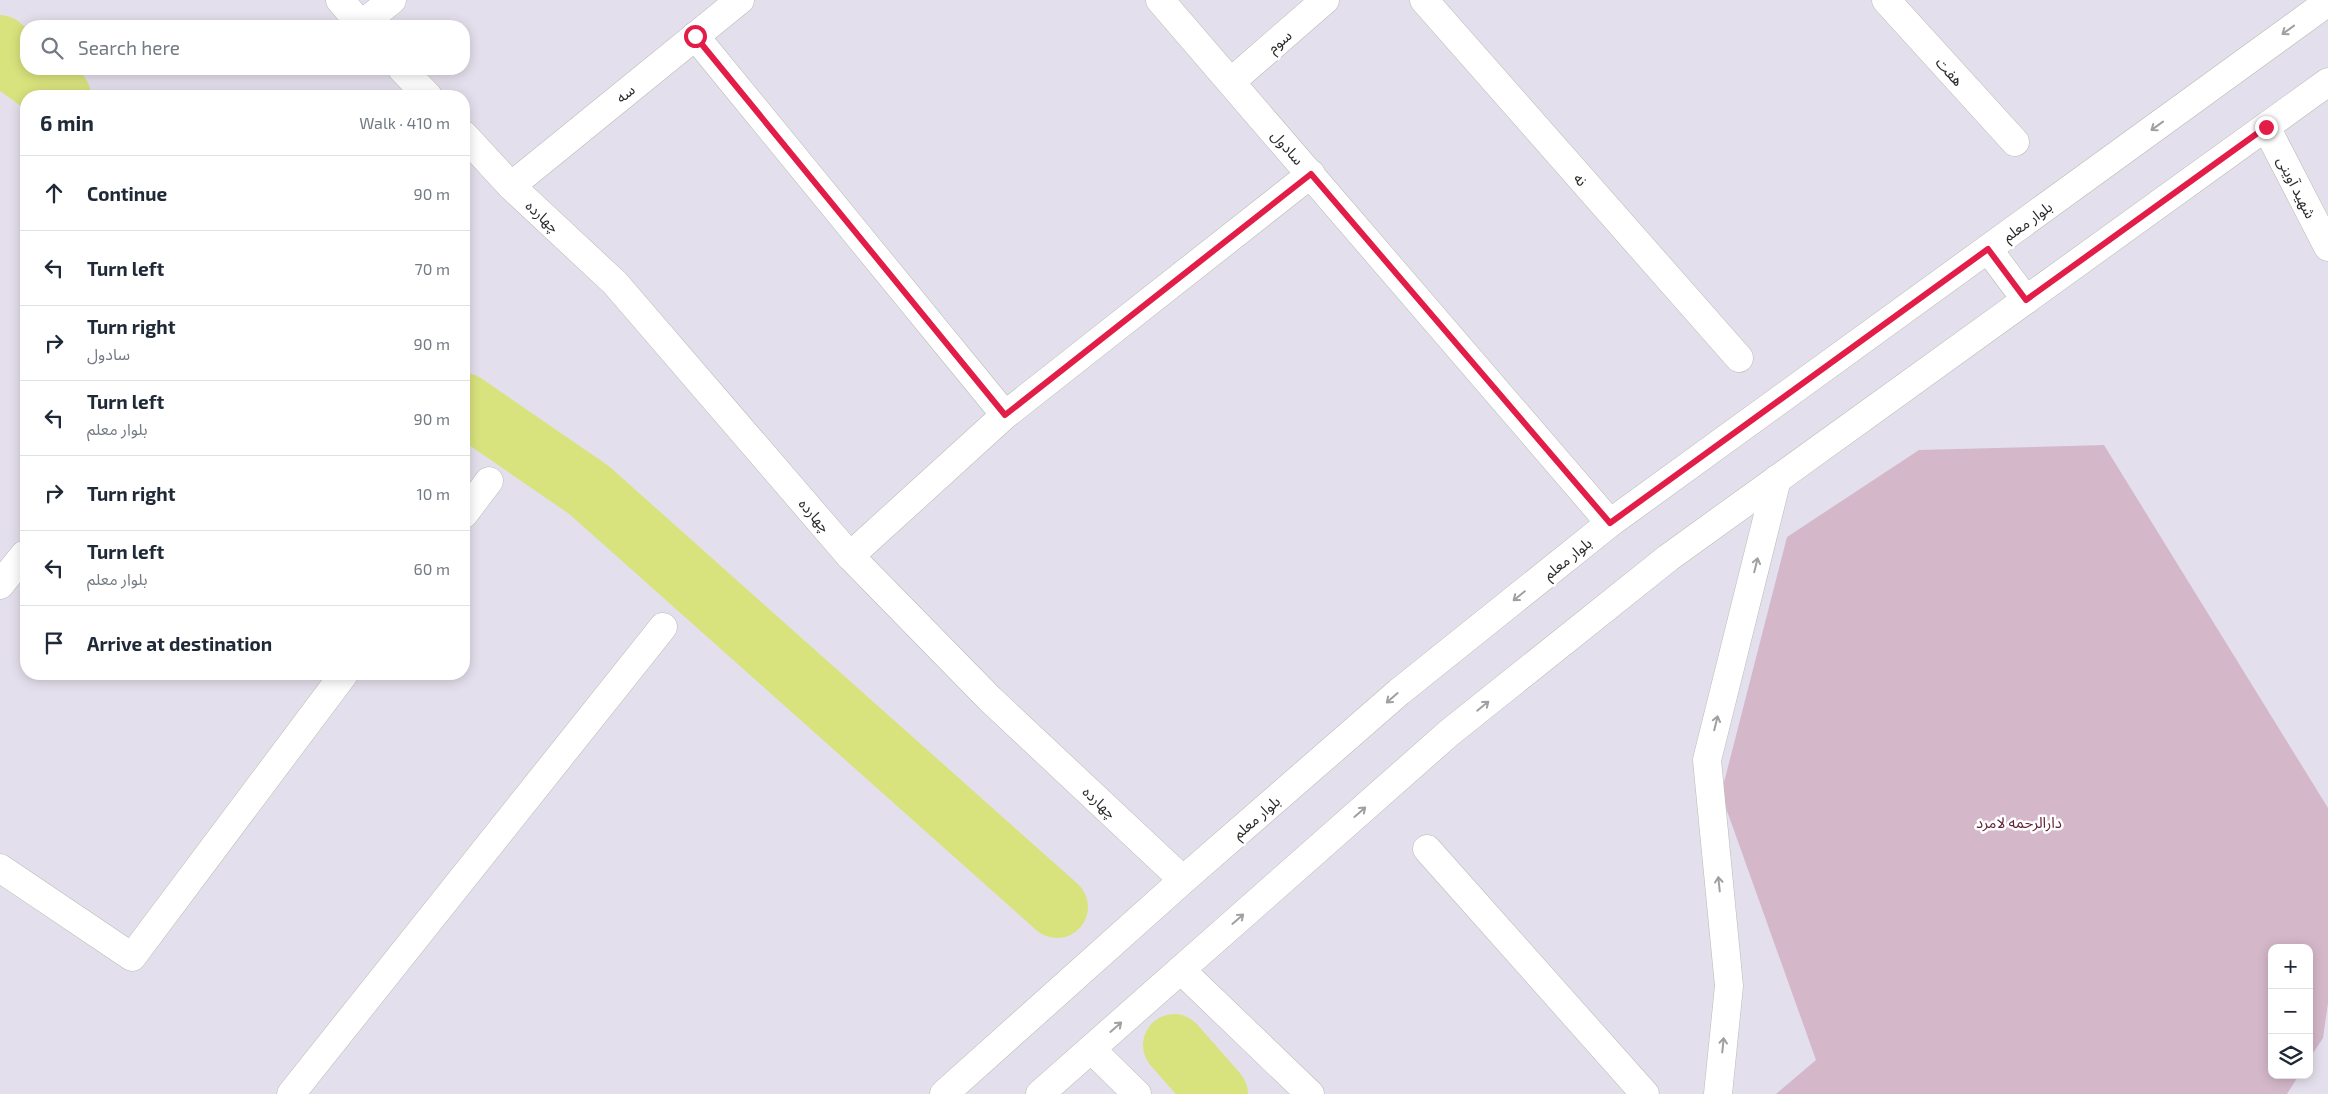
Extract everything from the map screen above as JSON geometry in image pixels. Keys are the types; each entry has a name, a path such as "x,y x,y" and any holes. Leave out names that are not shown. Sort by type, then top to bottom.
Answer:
{"street":[{"path":"340,0 357,20"},
{"path":"369,20 392,0"},
{"name":"سه","path":"511,186 740,0"},
{"name":"سادول","path":"1160,0 1232,81 1610,523"},
{"name":"سوم","path":"1232,81 1325,0"},
{"name":"نه","path":"1424,0 1739,358"},
{"name":"هفت","path":"1886,0 2015,142"},
{"name":"بلوار معلم","path":"944,1094 1183,880 1399,692 1610,523 2328,2"},
{"path":"695,36 1005,415"},
{"path":"408,75 422,90"},
{"path":"1040,1094 1449,733 1668,558 2328,82"},
{"name":"شهید آوینی","path":"2266,127 2328,247"},
{"name":"چهارده","path":"470,142 511,186 615,283 850,556 990,699 1183,880"},
{"path":"850,556 1005,415 1311,174"},
{"path":"1988,249 2026,300"},
{"path":"1718,1094 1729,986 1707,760 1777,479"},
{"path":"470,506 488,481"},
{"path":"0,586 20,560"},
{"path":"291,1094 663,627"},
{"path":"0,868 132,957 340,680"},
{"path":"1426,849 1645,1094"},
{"path":"1181,970 1310,1094"},
{"path":"1091,1049 1137,1094"}],"green space":[{"name":"دارالرحمه لامرد","path":"2104,445 2328,808 2328,1003 2323,1038 2313,1053 2313,944 2268,944 2268,1079 2296,1079 2287,1094 1776,1094 1816,1060 1721,794 1787,537 1919,450"}],"waterway":[{"path":"0,46 20,67"},
{"path":"31,75 52,90"},
{"path":"470,408 589,490 1057,907"},
{"path":"1174,1045 1217,1094"}],"route":[{"path":"695,36 1005,415 1311,174 1610,523 1988,249 2026,300 2266,127"}]}
